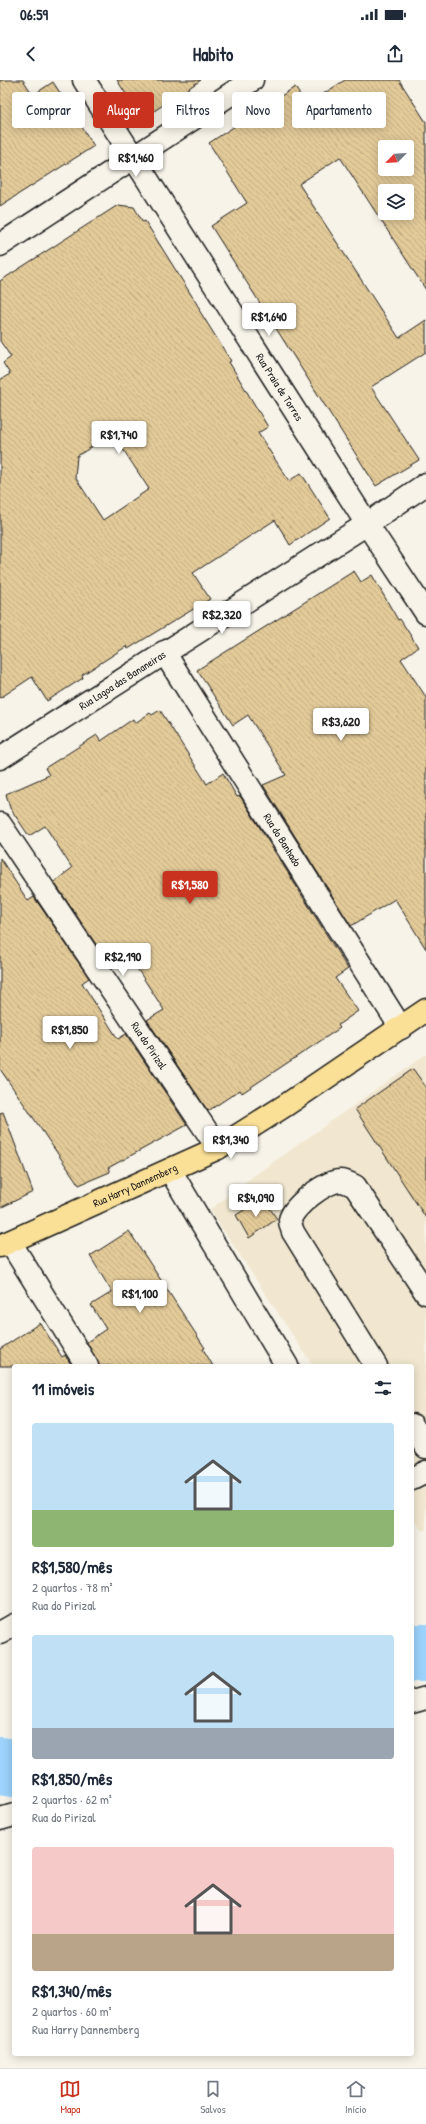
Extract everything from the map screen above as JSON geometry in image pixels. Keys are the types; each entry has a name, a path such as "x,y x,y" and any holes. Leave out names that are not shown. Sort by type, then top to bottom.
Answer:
{"main road":[{"name":"Rua Harry Dannemberg","path":"5,1244 218,1148 426,1010"}],"street":[{"name":"Rua Praia de Torres","path":"84,80 367,524 426,613"},
{"path":"0,245 252,80"},
{"name":"Rua Lagoa das Bananeiras","path":"0,758 164,652 367,524 426,484"},
{"name":"Rua do Banhado","path":"164,652 401,1028"},
{"name":"Rua do Pirizal","path":"0,824 218,1148"},
{"path":"170,1170 286,1364"},
{"path":"375,1364 293,1232 290,1221 294,1210 305,1199 326,1186 339,1181 355,1186 426,1293"},
{"path":"5,1244 86,1364"},
{"path":"414,1428 426,1447"},
{"path":"414,1478 426,1472"},
{"path":"0,1633 12,1626"},
{"path":"414,1701 426,1698"},
{"path":"0,1819 12,1816"}],"shaded area":[{"path":"426,1054 426,1530 422,1531 414,1519 414,1364 312,1364 210,1210 248,1180"}],"building":[{"path":"0,80 23,80 31,92 12,92 12,128 82,128 94,146 0,206"},
{"path":"117,80 201,80 183,92 162,92 162,106 154,111 154,92 125,92"},
{"path":"345,80 399,80 426,122 426,290 381,220 414,220 414,184 378,184 378,216 340,157 299,184 399,338 426,320 426,352 371,387 419,460 376,486 211,226 247,203 209,143 232,128 284,128 284,94 295,87 298,92 292,92 292,128 386,128 386,92 326,92"},
{"path":"53,82 59,92 38,92"},
{"path":"118,205 134,207 143,222 145,221 200,309 199,310 231,361 229,362 268,427 258,433 289,481 301,473 330,518 290,545 275,520 193,573 210,599 128,649 127,646 82,675 83,678 47,701 32,677 0,698 0,380 10,374 3,363 11,357 0,341 0,281","holes":["113,434 149,489 103,520 75,477 77,456"]},
{"path":"354,571 361,582 372,575 398,620 400,619 418,647 401,659 426,697 426,949 395,899 351,926 263,785 286,775 248,715 233,725 197,670"},
{"path":"160,710 207,784 223,773 237,797 240,796 348,969 335,978 358,1011 338,1025 340,1028 242,1093 240,1090 208,1111 147,1020 164,1010 127,953 110,965 54,882 72,868 45,826 29,836 10,808 6,794 49,775 45,768 97,735 101,741 133,719 135,723 150,713 152,715"},
{"path":"0,858 28,901 34,897 89,978 82,983 118,1039 126,1034 187,1125 108,1168 110,1172 79,1185 0,1069"},
{"path":"413,1069 426,1087 426,1218 355,1109"},
{"path":"3,1112 33,1192 0,1208 0,1113"},
{"path":"263,1198 277,1219 249,1238 236,1215"},
{"path":"129,1231 205,1348 203,1349 212,1364 98,1364 87,1342 106,1329 91,1305 112,1292 90,1256"},
{"path":"40,1323 62,1357 65,1355 71,1364 12,1364 12,1366 0,1366 0,1349"}],"waterway":[{"path":"414,1653 426,1653"},
{"path":"0,1766 12,1768"}]}
